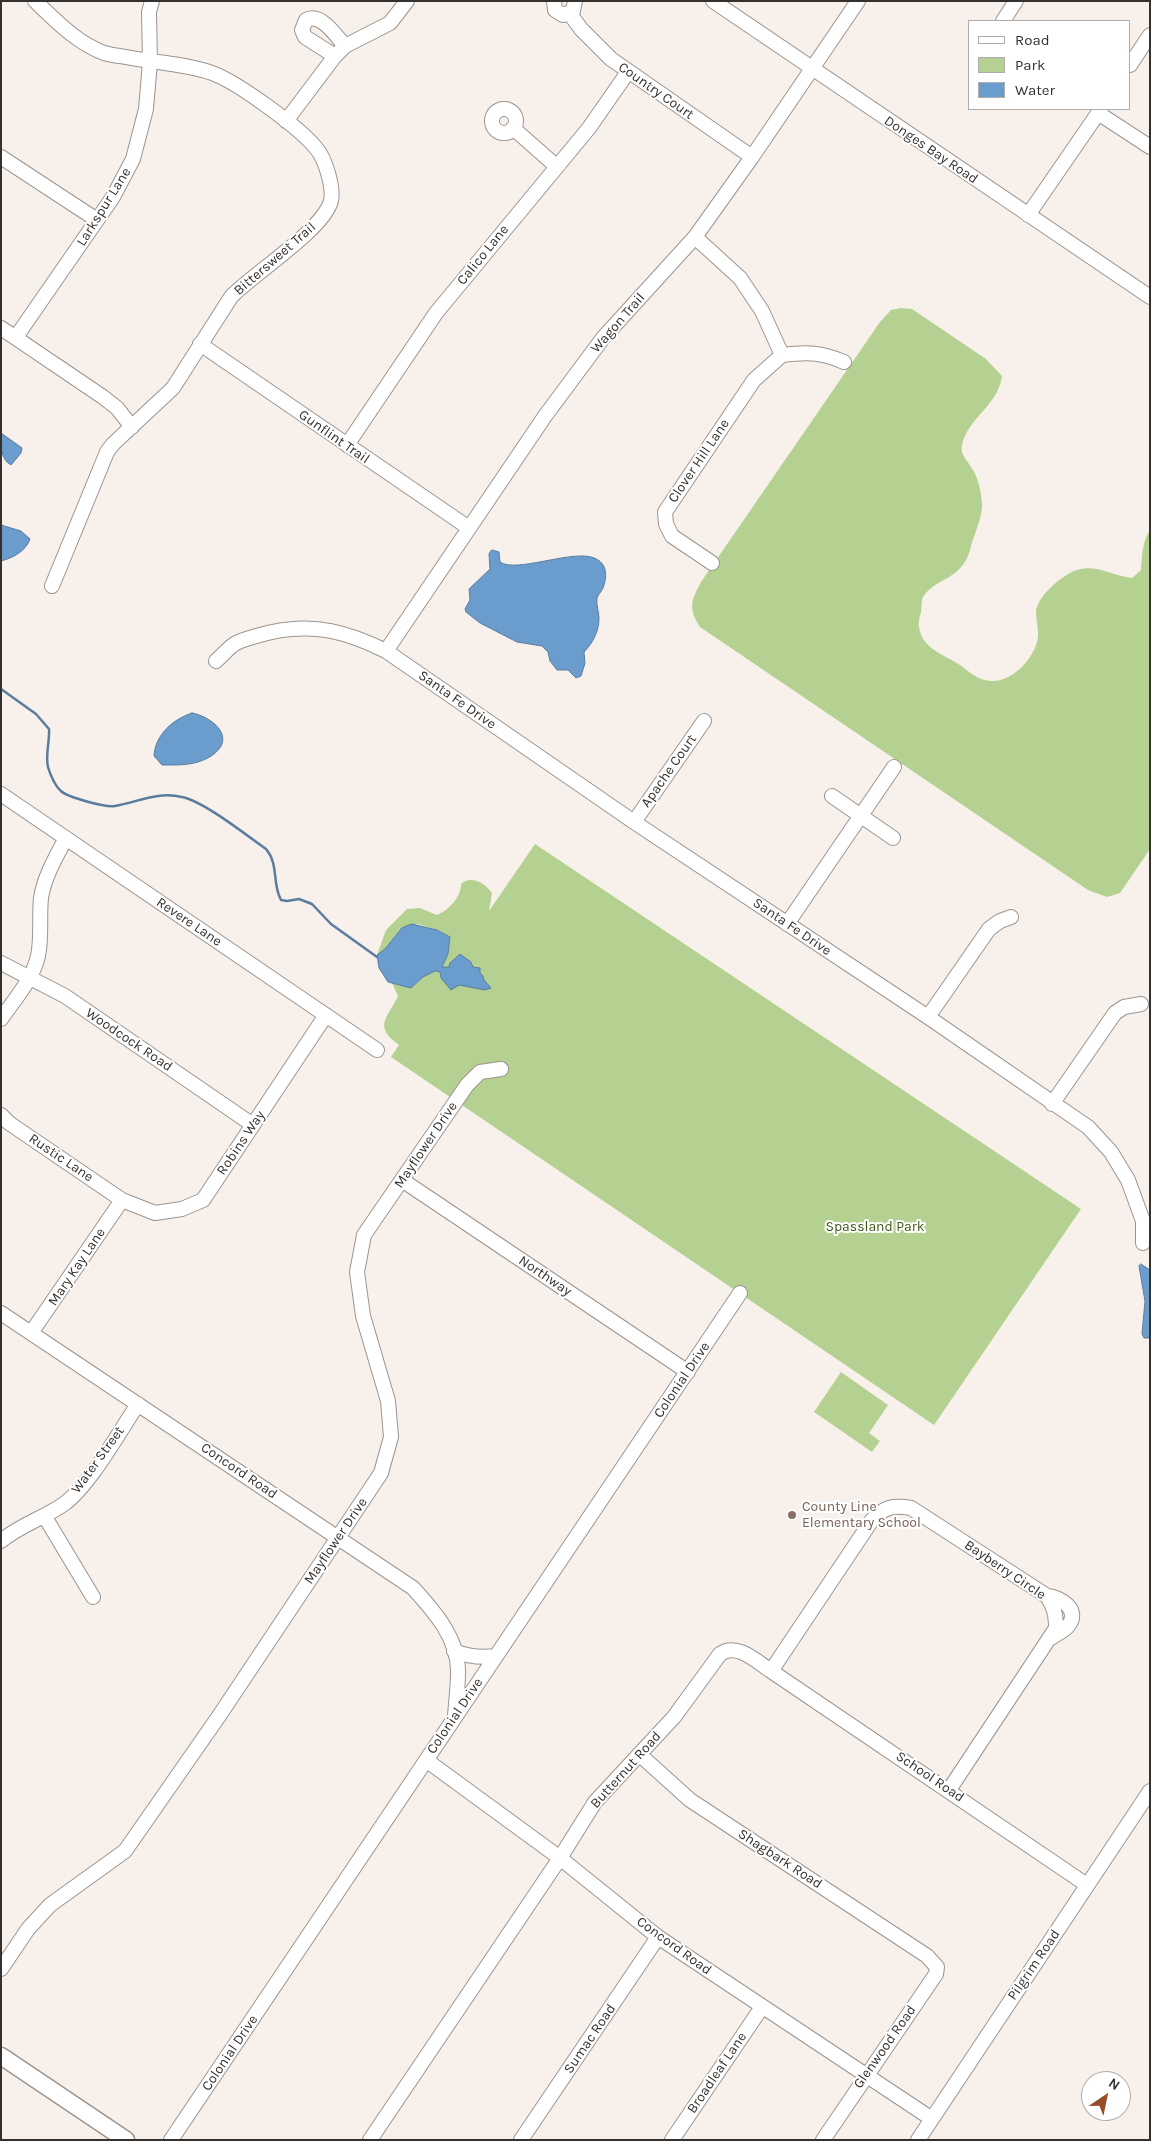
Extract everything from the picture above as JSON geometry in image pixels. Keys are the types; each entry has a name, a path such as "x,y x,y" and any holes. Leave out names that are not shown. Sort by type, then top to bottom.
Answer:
{"main road":[{"path":"1,2056 126,2140"}],"street":[{"name":"Bittersweet Trail","path":"35,1 66,32 104,53 150,62 186,65 214,74 252,96 286,121 317,148 331,180 331,201 318,221 300,240 255,275 231,297 173,388 112,444 52,586"},
{"name":"Larkspur Lane","path":"16,337 113,197 134,159 146,109 150,62 149,12 152,1"},
{"path":"286,121 340,51 390,23 408,1"},
{"name":"Country Court","path":"554,1 557,12 564,15 573,8 595,44 628,72 752,157"},
{"name":"Donges Bay Road","path":"713,1 1150,297"},
{"name":"Wagon Trail","path":"386,651 545,416 603,338 696,237 858,1"},
{"path":"1004,20 1016,1"},
{"path":"1131,64 1150,35"},
{"name":"Calico Lane","path":"346,446 436,313 589,128 628,72"},
{"path":"1028,215 1099,111 1150,147"},
{"path":"513,128 556,166"},
{"path":"1,157 96,220"},
{"path":"696,237 740,278 762,311 782,355 806,352 827,355 844,362"},
{"path":"1,328 103,397 117,408 132,426"},
{"name":"Gunflint Trail","path":"200,344 346,446 469,528"},
{"name":"Clover Hill Lane","path":"712,563 672,536 666,524 665,512 754,380 782,355"},
{"name":"Santa Fe Drive","path":"216,661 234,644 258,635 294,627 328,629 359,638 386,651 634,822 928,1017 1088,1127 1111,1152 1128,1180 1147,1220 1143,1243"},
{"name":"Apache Court","path":"634,822 704,721"},
{"path":"787,924 894,767"},
{"name":"Revere Lane","path":"1,794 377,1050"},
{"path":"832,796 893,838"},
{"path":"1,1019 28,979 37,957 41,929 41,898 50,869 66,838"},
{"path":"928,1017 989,929 1011,917"},
{"name":"Woodcock Road","path":"1,963 28,979 65,996 253,1125"},
{"path":"1052,1104 1115,1013 1124,1007 1141,1004"},
{"name":"Robins Way","path":"122,1200 156,1213 182,1209 203,1200 326,1015"},
{"name":"Mayflower Drive","path":"1,1969 28,1929 50,1905 125,1851 219,1716 381,1473 391,1437 388,1401 362,1316 357,1272 364,1234 472,1080 480,1072 501,1069"},
{"name":"Rustic Lane","path":"1,1115 9,1123 122,1200"},
{"name":"Northway","path":"402,1180 688,1372"},
{"name":"Mary Kay Lane","path":"32,1333 122,1200"},
{"name":"Colonial Drive","path":"171,2140 740,1293"},
{"name":"Concord Road","path":"1,1313 413,1588 438,1615 454,1651 459,1671 455,1718"},
{"name":"Water Street","path":"1,1542 13,1531 45,1517 66,1503 83,1485 138,1404"},
{"name":"Bayberry Circle","path":"771,1670 872,1520 882,1510 900,1506 911,1508 1047,1596 1056,1615 1056,1628 1051,1638 949,1790"},
{"path":"45,1517 93,1597"},
{"name":"Butternut Road","path":"370,2140 560,1858 595,1802 674,1717 720,1654 726,1650 735,1649 771,1670"},
{"path":"454,1651 468,1656 484,1658 496,1656"},
{"name":"School Road","path":"771,1670 1087,1885"},
{"name":"Shagbark Road","path":"639,1754 690,1800 927,1956"},
{"name":"Concord Road","path":"426,1760 560,1858 658,1937 932,2119"},
{"name":"Pilgrim Road","path":"918,2140 1150,1791"},
{"name":"Sumac Road","path":"521,2140 658,1937"},
{"name":"Glenwood Road","path":"823,2140 865,2075 936,1974 938,1967 927,1956"},
{"name":"Broadleaf Lane","path":"672,2140 762,2007"}],"green space":[{"path":"901,308 912,309 986,359 1002,376 996,394 969,428 962,447 963,454 975,474 982,503 981,514 970,550 961,568 928,591 922,600 919,625 924,640 932,649 971,674 986,680 996,681 1014,674 1028,660 1037,642 1036,612 1037,606 1045,593 1064,576 1077,570 1098,569 1132,578 1141,570 1144,545 1150,530 1150,849 1120,893 1107,897 1088,890 700,627 694,615 692,604 701,582 880,322 891,310"},
{"name":"Spassland Park","path":"535,844 1081,1209 934,1425 391,1057 399,1045 386,1033 384,1027 398,996 392,983 411,988 423,977 435,971 440,972 441,978 459,954 449,967 442,967 448,954 450,937 437,930 418,924 402,928 385,950 377,955 386,930 407,909 420,908 437,915 441,913 457,898 461,884 469,880 482,883 492,893 489,911"},
{"path":"841,1372 888,1405 869,1433 880,1441 872,1452 814,1412"}],"water":[{"path":"1,433 22,448 21,453 11,465 3,455"},
{"path":"1,525 21,531 30,539 18,553 1,561"},
{"path":"492,550 499,552 500,562 508,565 530,564 581,556 596,559 603,565 606,574 603,588 597,598 598,628 593,641 584,652 585,663 581,676 576,678 568,670 557,670 550,661 548,652 542,646 517,642 480,623 466,612 465,609 470,600 469,589 490,569 489,554"},
{"path":"192,713 206,718 218,728 223,740 220,747 214,754 202,761 182,765 162,765 154,756 155,748 161,735 178,719"},
{"path":"412,924 437,930 450,937 448,954 442,967 449,967 450,963 460,954 471,962 473,967 480,968 480,973 491,988 485,990 459,985 451,990 441,978 440,972 435,971 423,977 411,988 388,982 379,968 377,955 385,949 402,928"},
{"path":"1141,1264 1150,1270 1150,1338 1144,1338 1142,1334 1145,1301 1139,1266"}],"waterway":[{"path":"1,689 36,714 49,729 48,767 51,776 61,791 78,799 110,806 165,795 182,797 202,805 266,849 273,861 278,894 281,900 299,899 312,904 331,924 377,957"}],"place":[{"name":"County Line Elementary School","path":"792,1515"}]}
